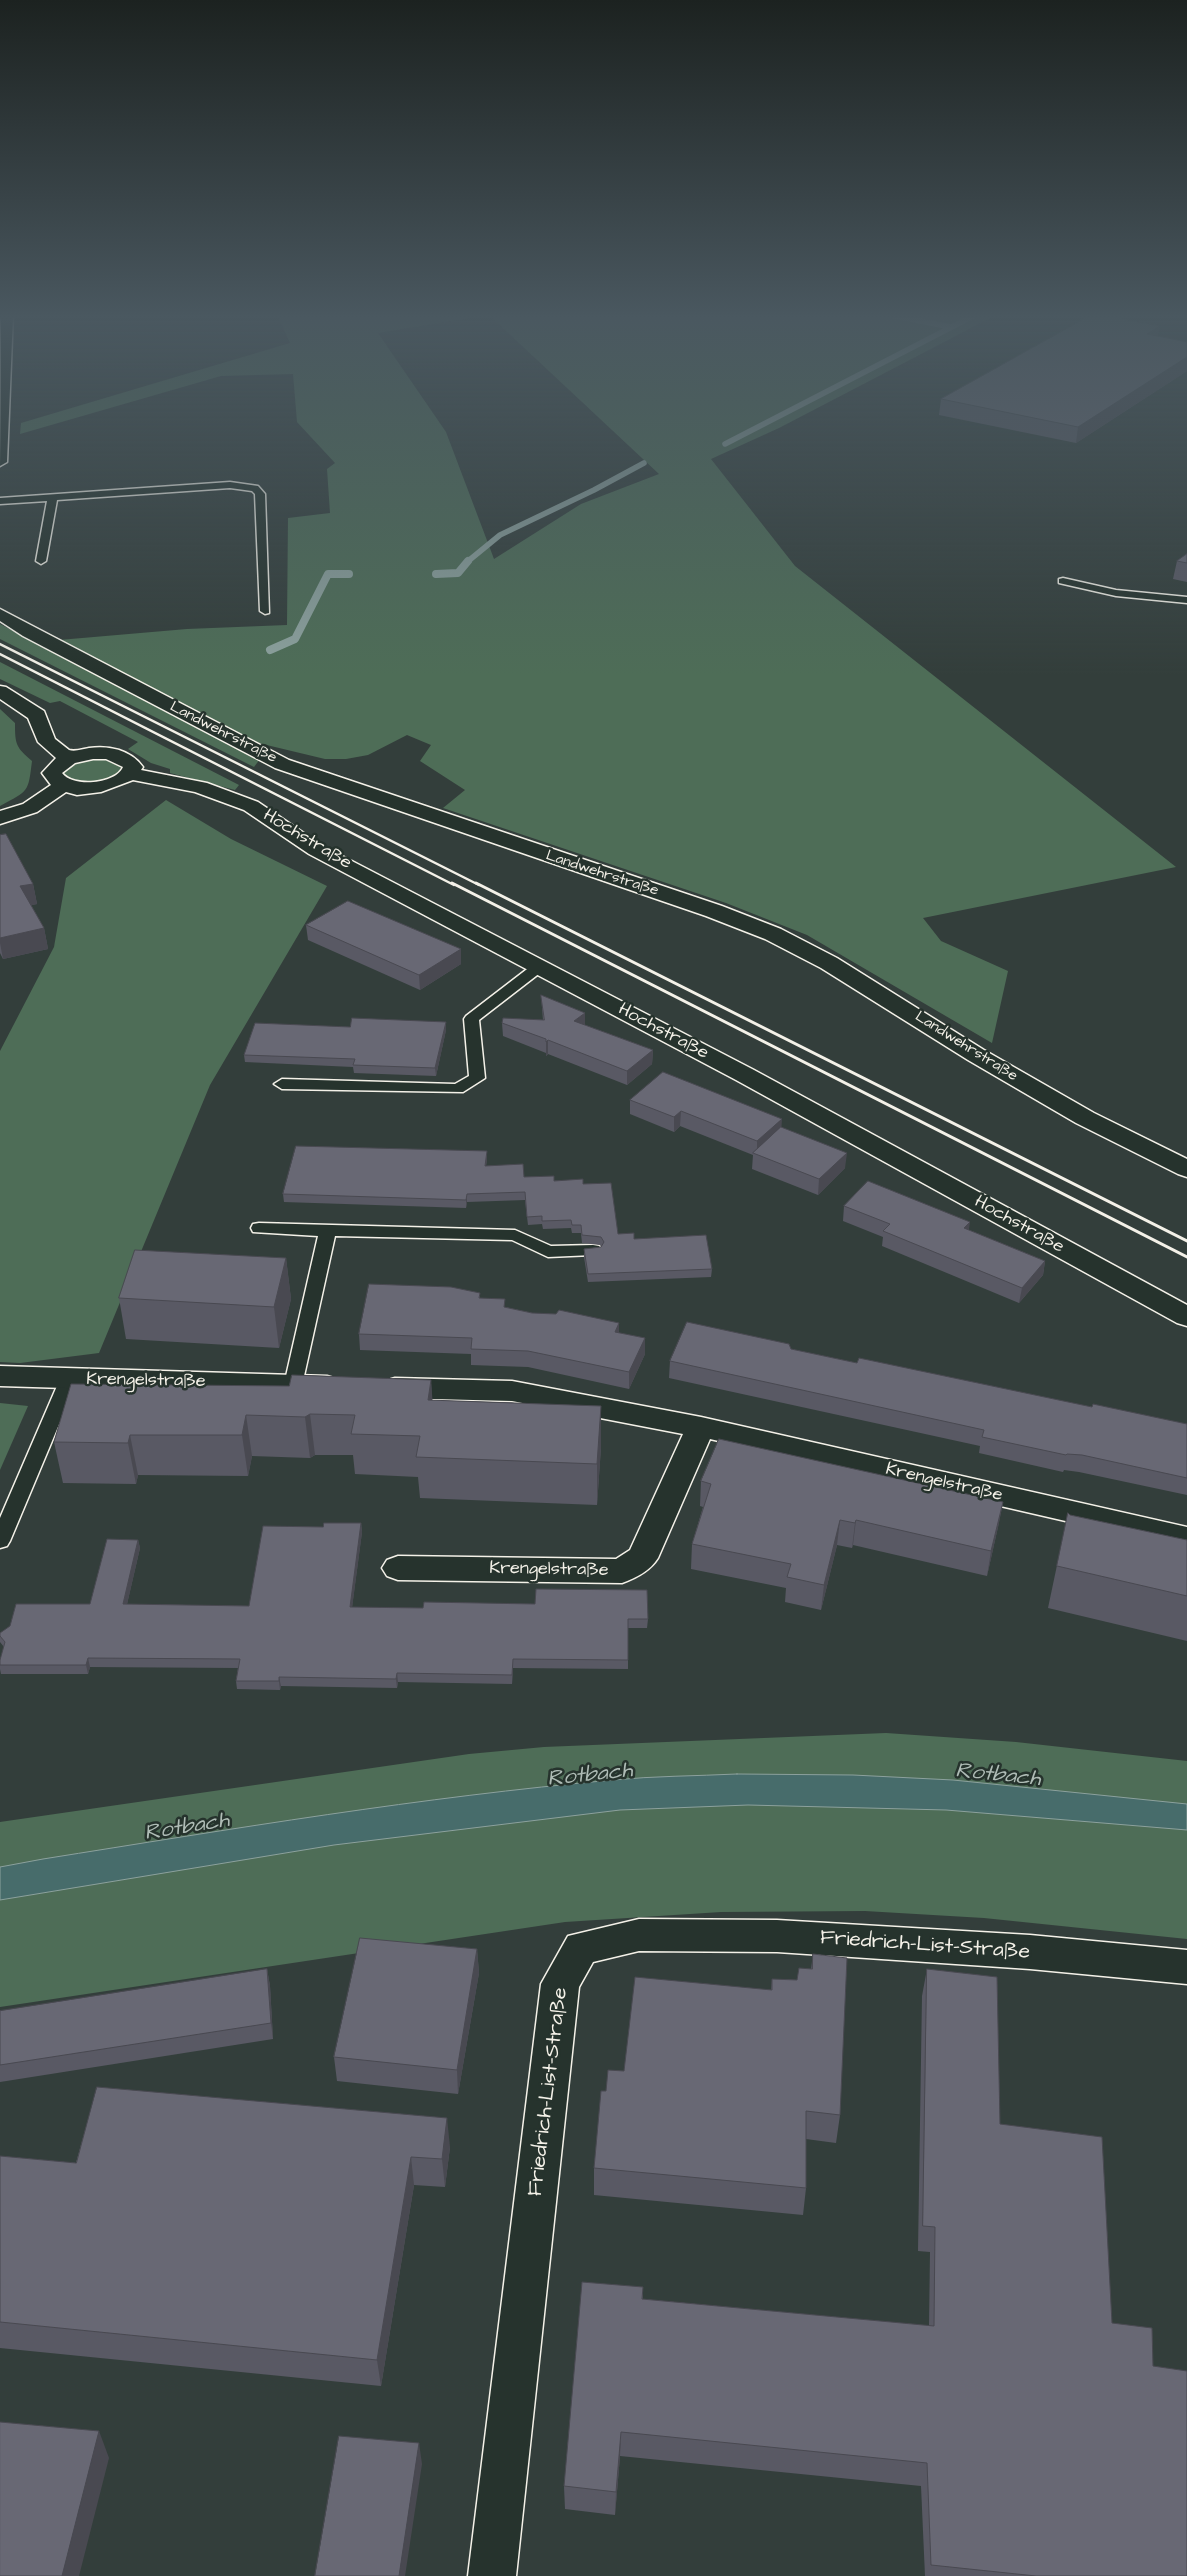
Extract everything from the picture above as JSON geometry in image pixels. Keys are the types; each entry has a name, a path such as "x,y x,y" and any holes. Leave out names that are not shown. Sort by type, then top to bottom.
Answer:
{"street":[{"path":"0,462 1,434"},
{"name":"Landwehrstraße","path":"0,614 47,642 282,764 714,911 773,934 886,997 976,1056 1085,1118 1187,1169"},
{"path":"0,691 37,715 44,740 55,751 71,758"},
{"path":"93,753 121,756 129,761 132,767 130,774 114,783 92,788 64,785 55,780 52,773 56,766 71,758 93,753"},
{"name":"Hochstraße","path":"130,774 200,787 251,806 316,850 540,966 762,1085 1187,1317"},
{"path":"0,818 30,808 64,785"},
{"name":"Krengelstraße","path":"0,1376 512,1391 701,1427 1187,1538"},
{"name":"Krengelstraße","path":"398,1568 622,1571 642,1558 701,1427"},
{"name":"Friedrich-List-Straße","path":"492,2576 560,1984 581,1948 639,1935 777,1936 1030,1952 1187,1967"}],"lane":[{"path":"0,500 230,485 255,488 260,494 264,611"},
{"path":"41,561 53,497"},
{"path":"1063,581 1116,593 1153,594 1187,600"},
{"path":"282,1084 458,1089 477,1078 471,1019 540,966"},
{"path":"259,1228 515,1236 548,1252 593,1250"},
{"path":"293,1385 328,1231"},
{"path":"0,1542 69,1379"}],"green space":[{"path":"308,434 447,434 494,559 581,504 659,474 616,434 765,434 711,459 795,566 1176,867 923,918 941,941 1008,971 992,1043 807,935 726,903 443,808 465,790 420,761 431,745 407,735 368,755 346,759 325,759 250,741 104,667 59,640 187,629 287,625 288,518 330,513 327,469 335,463"},
{"path":"0,624 260,759 254,767 0,639"},
{"path":"0,662 239,785 235,790 170,773 170,769 151,763 128,749 138,742 60,701 50,703 0,679"},
{"path":"0,709 15,723 15,736 18,745 32,761 28,785 25,790 17,797 0,806"},
{"path":"103,758 119,764 121,767 119,772 109,780 83,784 63,776 64,769 80,760"},
{"path":"166,800 231,839 327,886 210,1085 99,1353 20,1363 0,1362 0,1051 54,947 66,878"},
{"path":"0,1403 28,1406 0,1470"},
{"path":"886,1733 1016,1742 1187,1761 1187,1939 984,1918 865,1911 721,1912 565,1922 0,2007 0,1822 469,1754 544,1747"}],"water":[{"path":"737,1774 853,1775 953,1780 1187,1804 1187,1830 946,1810 748,1805 620,1810 334,1845 0,1900 0,1867 43,1859 185,1836 470,1795 628,1779"}],"building":[{"path":"1187,554 1187,563 1177,561"},
{"path":"6,834 33,884 20,886 44,928 0,938 0,835"},
{"path":"348,901 461,949 419,975 306,925"},
{"path":"541,995 585,1013 574,1021 653,1050 627,1071 548,1040 546,1042 546,1039 502,1023 503,1018 544,1020"},
{"path":"352,1018 446,1022 435,1068 353,1065 355,1059 244,1055 255,1023 350,1027"},
{"path":"663,1072 782,1119 757,1141 681,1111 674,1117 630,1100"},
{"path":"781,1127 847,1153 819,1179 753,1153"},
{"path":"296,1146 487,1151 485,1166 523,1164 524,1177 554,1176 554,1181 583,1179 583,1184 611,1183 618,1234 634,1233 634,1239 706,1235 712,1269 588,1274 584,1249 601,1247 604,1242 601,1237 582,1235 581,1225 572,1225 571,1220 542,1221 542,1216 527,1217 525,1192 467,1194 466,1200 283,1194"},
{"path":"868,1181 970,1222 964,1228 1045,1261 1022,1288 883,1231 890,1224 844,1206"},
{"path":"135,1250 286,1258 274,1307 119,1298"},
{"path":"369,1284 451,1287 480,1293 479,1298 505,1299 504,1307 532,1313 556,1314 559,1310 619,1323 615,1332 645,1338 629,1372 528,1351 471,1349 472,1338 359,1334"},
{"path":"687,1322 789,1344 791,1349 857,1363 859,1358 1092,1407 1093,1404 1187,1424 1187,1478 1082,1455 1066,1455 982,1437 984,1430 670,1361"},
{"path":"292,1375 431,1380 428,1400 601,1406 597,1464 416,1457 420,1436 351,1434 355,1415 310,1414 305,1417 246,1415 242,1435 130,1435 128,1443 54,1442 71,1384 289,1386"},
{"path":"719,1439 1003,1502 991,1551 856,1520 855,1523 840,1520 824,1585 787,1577 791,1564 692,1544 711,1484 701,1481"},
{"path":"1068,1513 1070,1515 1187,1540 1187,1596 1057,1566"},
{"path":"324,1523 361,1523 350,1607 423,1608 424,1602 535,1604 536,1589 647,1590 648,1619 628,1619 628,1660 513,1659 512,1675 397,1673 396,1679 279,1677 279,1681 236,1681 240,1659 88,1658 86,1665 0,1665 5,1642 0,1633 10,1626 16,1604 90,1604 107,1539 138,1540 123,1604 249,1606 263,1526 323,1527"},
{"path":"360,1938 477,1949 457,2070 334,2057"},
{"path":"813,1954 847,1958 840,2115 806,2111 806,2188 594,2168 601,2091 606,2091 608,2070 624,2071 635,1977 772,1990 772,1979 797,1980 799,1968 812,1969"},
{"path":"267,1969 271,2023 0,2065 0,2011"},
{"path":"927,1969 997,1977 1000,2124 1102,2137 1112,2323 1152,2328 1153,2366 1187,2371 1187,2576 1036,2576 931,2565 927,2463 621,2432 616,2492 564,2486 582,2282 643,2287 642,2299 934,2326 935,2227 923,2226"},
{"path":"97,2087 447,2118 442,2159 411,2157 377,2360 0,2322 0,2156 76,2163"},
{"path":"0,2422 99,2431 62,2576 0,2576"},
{"path":"339,2436 419,2443 399,2576 315,2576"}],"waterway":[{"path":"725,444 744,434"},
{"path":"468,562 500,535 594,490 644,463"},
{"path":"436,574 458,573 468,562"},
{"path":"270,650 295,639 328,574 349,574"}],"railway":[{"path":"0,644 479,885"},
{"path":"0,654 454,885"},
{"path":"452,883 1187,1257"},
{"path":"476,883 1187,1241"}],"water label":[{"name":"Rotbach","path":"590,1776"},
{"name":"Rotbach","path":"998,1776"},
{"name":"Rotbach","path":"187,1828"}]}
